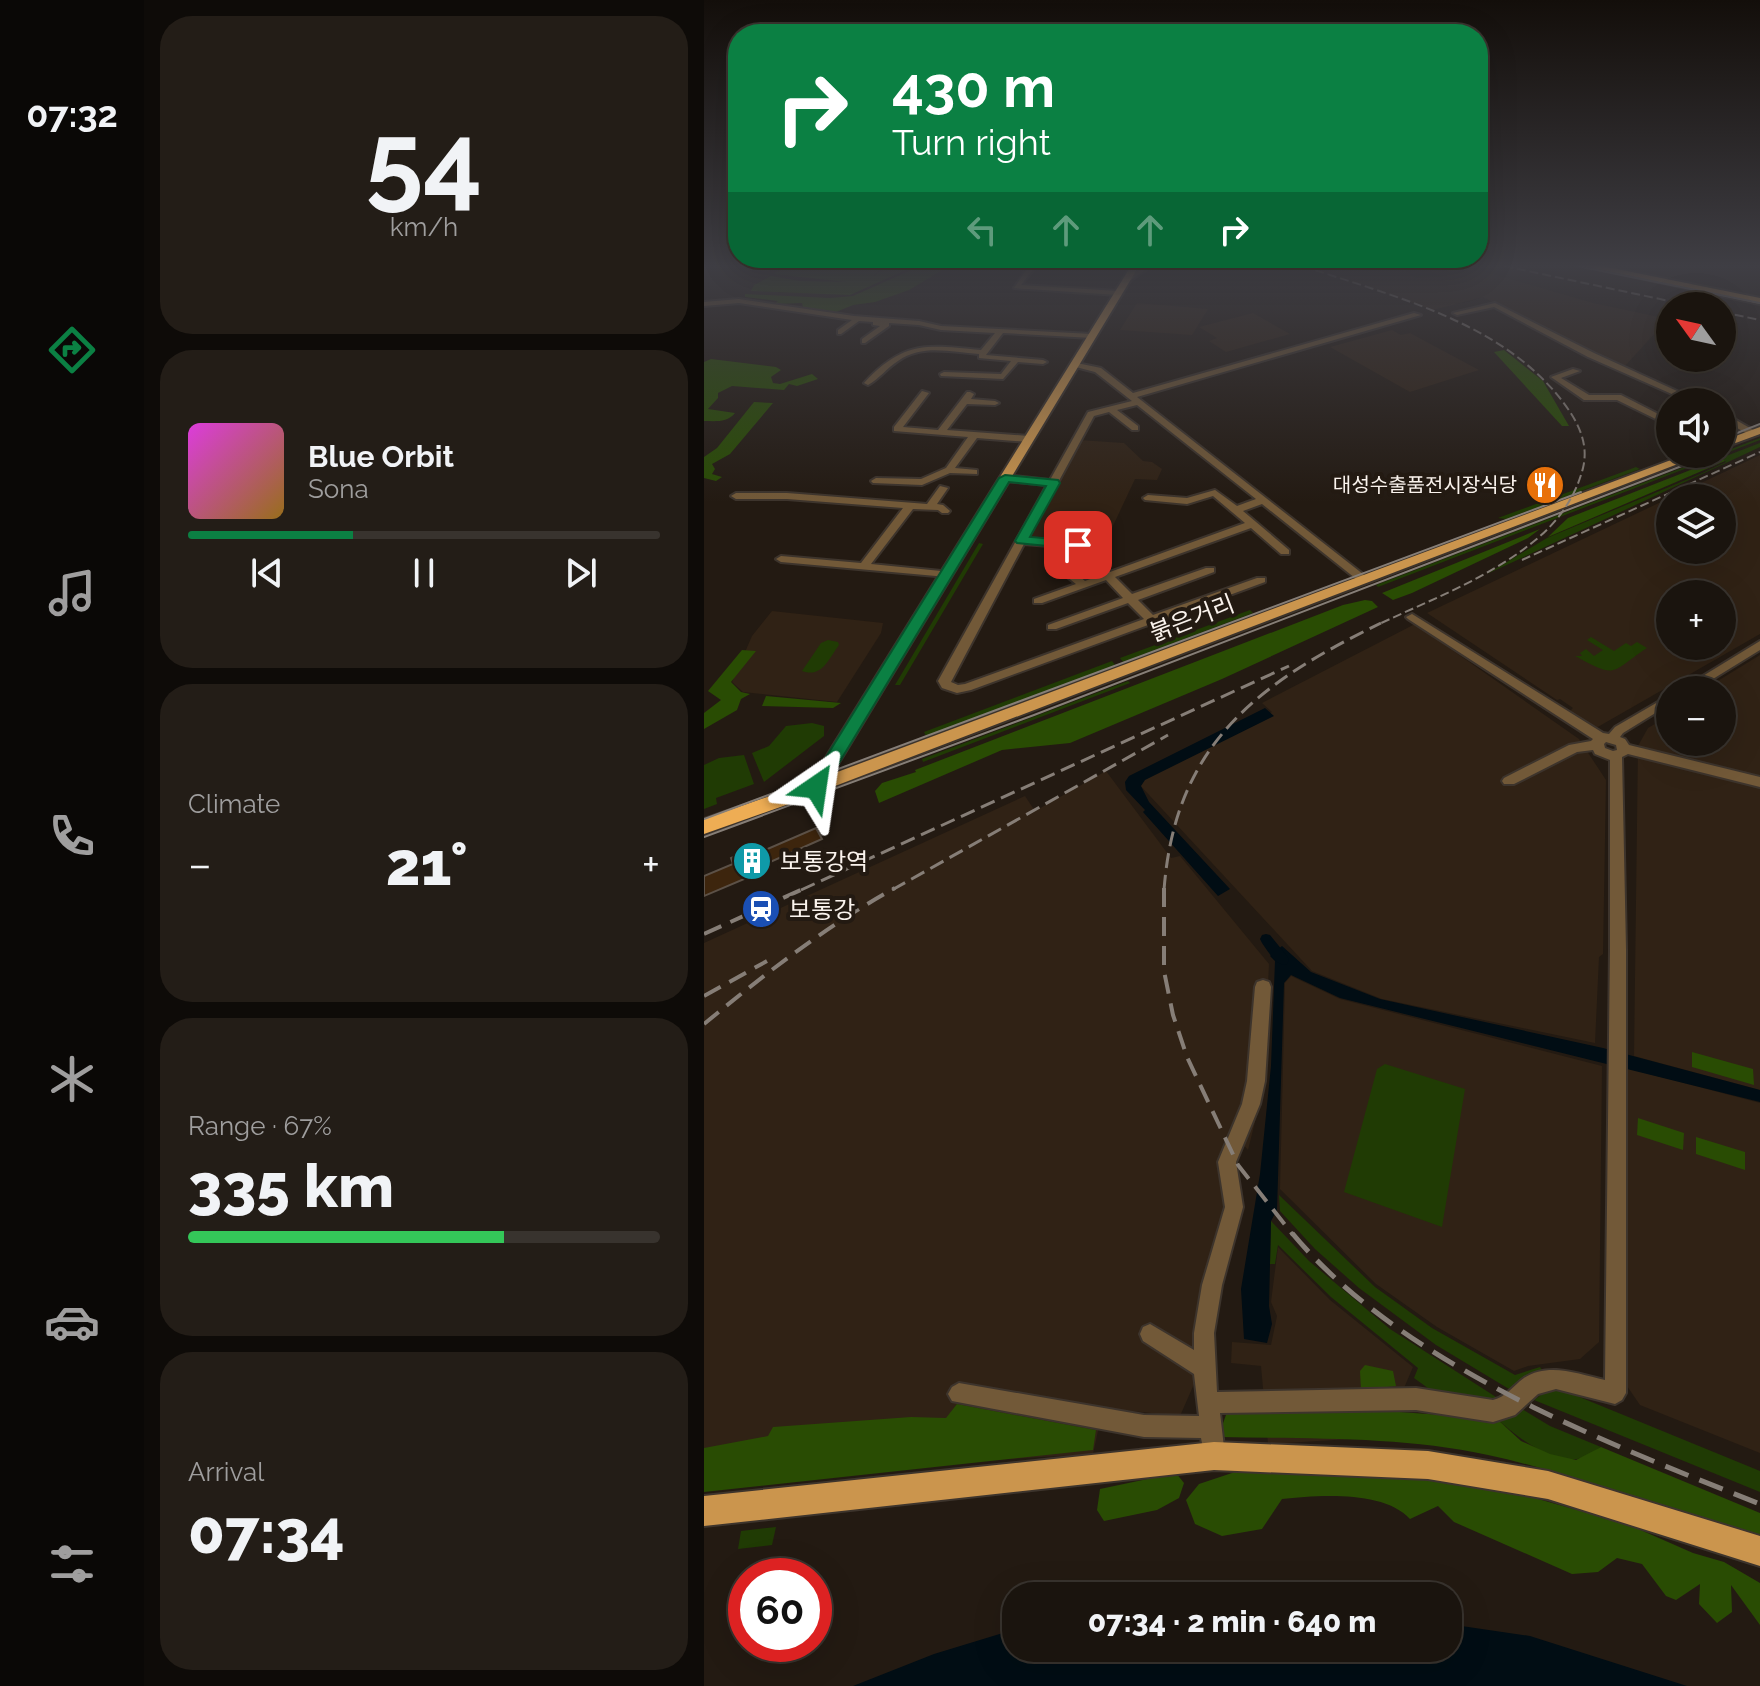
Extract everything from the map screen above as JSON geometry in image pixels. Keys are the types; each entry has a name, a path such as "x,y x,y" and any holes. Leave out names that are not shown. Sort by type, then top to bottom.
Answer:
{"highway":[{"name":"붉은거리","path":"704,827 816,787"}],"main road":[{"path":"816,787 1087,345"},
{"path":"1736,440 1756,432"},
{"name":"붉은거리","path":"816,787 1661,468"},
{"path":"704,1511 1214,1456 1428,1465 1548,1485 1760,1551"}],"street":[{"path":"983,352 989,345"},
{"path":"1261,580 967,687 951,688 944,681 1091,414 1318,345"},
{"path":"1572,345 1664,388"},
{"path":"868,383 893,358 911,349 983,352"},
{"path":"983,352 982,356 986,357 1043,362"},
{"path":"944,374 1003,377 1015,361"},
{"path":"1075,364 1092,367 1136,399 1364,580"},
{"path":"969,375 977,365"},
{"path":"1576,371 1555,377 1587,398 1612,395 1656,416"},
{"path":"925,393 897,429 1029,439"},
{"path":"941,432 968,398 995,403"},
{"path":"1111,410 1135,428"},
{"path":"1736,422 1756,432"},
{"path":"949,470 974,435"},
{"path":"876,481 922,482 949,470 974,472"},
{"path":"1005,478 1054,483"},
{"path":"896,504 910,483"},
{"path":"930,507 943,488"},
{"path":"1148,498 1187,501 1215,493 1285,552"},
{"path":"736,496 762,494 930,507 945,511"},
{"path":"1236,510 1263,500"},
{"path":"864,566 909,507"},
{"path":"1038,601 1252,524"},
{"path":"1021,541 1078,545 1152,621"},
{"path":"781,559 947,574"},
{"path":"1065,570 1084,585"},
{"path":"1052,627 1210,570"},
{"path":"1412,617 1610,745"},
{"path":"1709,676 1760,645"},
{"path":"1209,1403 1416,1399 1493,1411 1507,1407 1532,1385 1556,1379 1615,1393 1618,1068 1610,745 1619,730 1656,708"},
{"path":"1509,781 1586,744 1610,745 1760,782"},
{"path":"1214,1456 1204,1368 1204,1333 1212,1285 1234,1207 1227,1162 1251,1104 1256,1081 1263,987"},
{"path":"1150,1334 1204,1368"},
{"path":"959,1394 1144,1426 1212,1427"}],"shaded area":[{"path":"1215,345 1252,345 1226,352"},
{"path":"1432,345 1479,370 1410,392 1330,347"},
{"path":"1572,345 1644,345 1624,367 1584,351"},
{"path":"1079,440 1124,443 1143,461 1152,462 1162,469 1157,480 1135,479 1104,545 1025,538"},
{"path":"1760,455 1760,634 1736,648 1736,580 1656,580 1656,660 1715,660 1687,676 1656,676 1656,694 1596,728 1570,711 1573,708 1427,613 1656,504 1656,564 1736,564 1736,484 1699,484"},
{"path":"772,611 883,623 881,633 837,702 743,692 732,682 752,636"},
{"path":"1415,624 1579,739 1606,780 1603,954 1599,957 1595,1043 1382,999 1312,971 1138,783 1272,712 1262,703"},
{"path":"1760,655 1760,1090 1634,1056 1638,746 1648,728 1656,723 1656,756 1736,756 1736,676 1726,676"},
{"path":"1265,708 1274,716 1145,780 1141,786 1149,802 1230,889 1218,896 1143,812 1145,810 1126,790 1125,782 1129,776"},
{"path":"1106,771 1171,858 1180,856 1269,964 1263,1090 1248,1150 1235,1135 1230,1197 1198,1375 1180,1416 1103,1408 1093,1454 704,1477 704,943 1025,796 1035,811"},
{"path":"1282,946 1311,972 1380,999 1603,1048 1760,1090 1760,1102 1340,998 1291,975 1284,983 1277,1210 1271,1221 1269,1306 1272,1324 1267,1343 1244,1339 1241,1289 1260,1174 1271,1066 1275,961 1270,956"},
{"path":"1291,976 1340,999 1602,1066 1599,1342 1580,1359 1528,1366 1514,1371 1437,1327 1376,1284 1280,1189 1285,983"},
{"path":"1627,1068 1760,1103 1760,1453 1640,1405 1627,1386"},
{"path":"1278,1247 1330,1300 1413,1367 1383,1437 1268,1444 1261,1366 1231,1363 1232,1342 1271,1345 1277,1316 1271,1302"},
{"path":"1462,1626 1530,1636 1687,1686 853,1686 934,1654 1002,1633 1002,1662 1462,1662"}],"green space":[{"path":"1504,350 1543,381 1569,426 1562,426 1494,352"},
{"path":"711,359 776,367 781,370 771,377 773,383 780,384 812,374 818,379 797,386 789,384 784,390 732,386 718,393 718,398 708,409 735,413 725,420 704,421 704,362"},
{"path":"754,402 773,403 730,454 712,464 715,469 712,474 722,477 716,481 704,478 704,457 717,448"},
{"path":"1760,438 1736,449 1736,447"},
{"path":"1760,443 1760,447 1736,458 1736,452"},
{"path":"1636,467 1640,469 1506,519 1498,518"},
{"path":"1682,468 1687,468 1378,587 1376,585"},
{"path":"1696,468 1709,468 1671,484 1656,484 1656,491 1548,537 1568,518"},
{"path":"1715,468 1676,484 1700,474"},
{"path":"1656,492 1656,495 1487,574 1547,538"},
{"path":"1540,529 1528,538 1412,593 1393,600 1382,593"},
{"path":"979,543 983,544 900,685 895,685"},
{"path":"1372,601 1378,607 1222,679 1070,743 1002,750 879,803 875,791 882,783 1343,605"},
{"path":"1250,610 1253,613 1123,662 1120,658"},
{"path":"1591,637 1614,651 1626,643 1631,646 1637,642 1647,648 1620,667 1607,670 1575,656 1582,656 1580,653 1586,649 1594,656 1603,650 1587,640"},
{"path":"828,640 839,645 828,662 815,672 802,671 821,643"},
{"path":"742,650 756,651 731,682 741,692 750,694 741,699 737,710 704,729 704,713 721,700 708,691"},
{"path":"1112,661 1115,665 926,736 924,732"},
{"path":"1128,681 1130,683 923,762 922,759"},
{"path":"766,696 841,703 833,708 762,706"},
{"path":"812,723 824,726 824,736 764,782 752,753 769,746 786,726"},
{"path":"744,755 754,784 716,798 717,804 704,809 704,765 719,758"},
{"path":"1692,1052 1753,1069 1754,1085 1692,1067"},
{"path":"1385,1064 1465,1089 1442,1227 1344,1192 1377,1069"},
{"path":"1638,1118 1684,1133 1683,1150 1637,1135"},
{"path":"1696,1137 1745,1152 1745,1170 1696,1154"},
{"path":"1279,1195 1375,1287 1432,1328 1515,1375 1540,1367 1544,1373 1514,1392 1436,1345 1359,1288 1315,1249 1280,1211"},
{"path":"1271,1221 1309,1261 1390,1329 1496,1397 1493,1401 1443,1399 1414,1378 1418,1368 1331,1297 1278,1245 1275,1264 1270,1264"},
{"path":"1365,1365 1393,1371 1396,1386 1361,1390 1360,1371"},
{"path":"1560,1389 1760,1471 1760,1492 1534,1400 1548,1390"},
{"path":"957,1404 1096,1430 1093,1450 704,1492 704,1448 768,1436 773,1427 911,1417 946,1418"},
{"path":"1522,1409 1550,1426 1601,1447 1577,1459 1545,1453 1497,1419"},
{"path":"1386,1411 1497,1419 1521,1441 1550,1454 1576,1460 1601,1447 1760,1513 1760,1540 1591,1483 1488,1455 1388,1441 1221,1437 1227,1412"},
{"path":"1259,1464 1404,1471 1531,1497 1627,1524 1693,1553 1724,1562 1760,1583 1760,1625 1731,1585 1732,1612 1717,1623 1699,1604 1700,1584 1676,1600 1666,1596 1642,1564 1617,1558 1598,1572 1572,1574 1454,1522 1438,1506 1410,1519 1399,1510 1368,1499 1331,1496 1282,1499 1262,1529 1222,1536 1195,1524 1186,1500 1199,1484"},
{"path":"1176,1473 1184,1483 1179,1498 1157,1510 1104,1521 1097,1510 1100,1489"},
{"path":"776,1527 772,1545 738,1549 741,1531"}],"building":[{"name":"보통강역","path":"816,828 822,839 761,866 763,871 704,896 704,876 733,864 731,858 753,848 756,854"}],"waterway":[{"path":"1266,939 1283,960"}],"tram line":[{"path":"1736,433 1760,424"},
{"path":"704,837 1034,715 1677,468"},
{"path":"704,819 1581,492"}],"railway":[{"path":"1378,624 1438,598 1515,555 1542,535 1564,510 1575,490 1583,468 1585,450 1578,425 1538,374 1498,345"},
{"path":"1522,560 1760,452"},
{"path":"1164,890 1171,839 1185,795 1205,757 1230,724 1261,695 1297,670 1378,624"},
{"path":"801,890 1289,666"},
{"path":"892,890 1168,735"},
{"path":"704,934 805,888"},
{"path":"704,1024 796,952 895,888"},
{"path":"1164,890 1164,971 1173,1015 1187,1057 1238,1165 1293,1235"},
{"path":"704,996 767,961"},
{"path":"1292,1233 1337,1280 1390,1322 1447,1360 1572,1426 1760,1504"}],"place":[{"name":"대성수출품전시장식당","path":"1545,485"},
{"name":"보통강역","path":"752,861"},
{"name":"보통강","path":"761,909"}],"route":[{"path":"816,787 1005,478 1054,483 1021,541 1078,545"}]}
